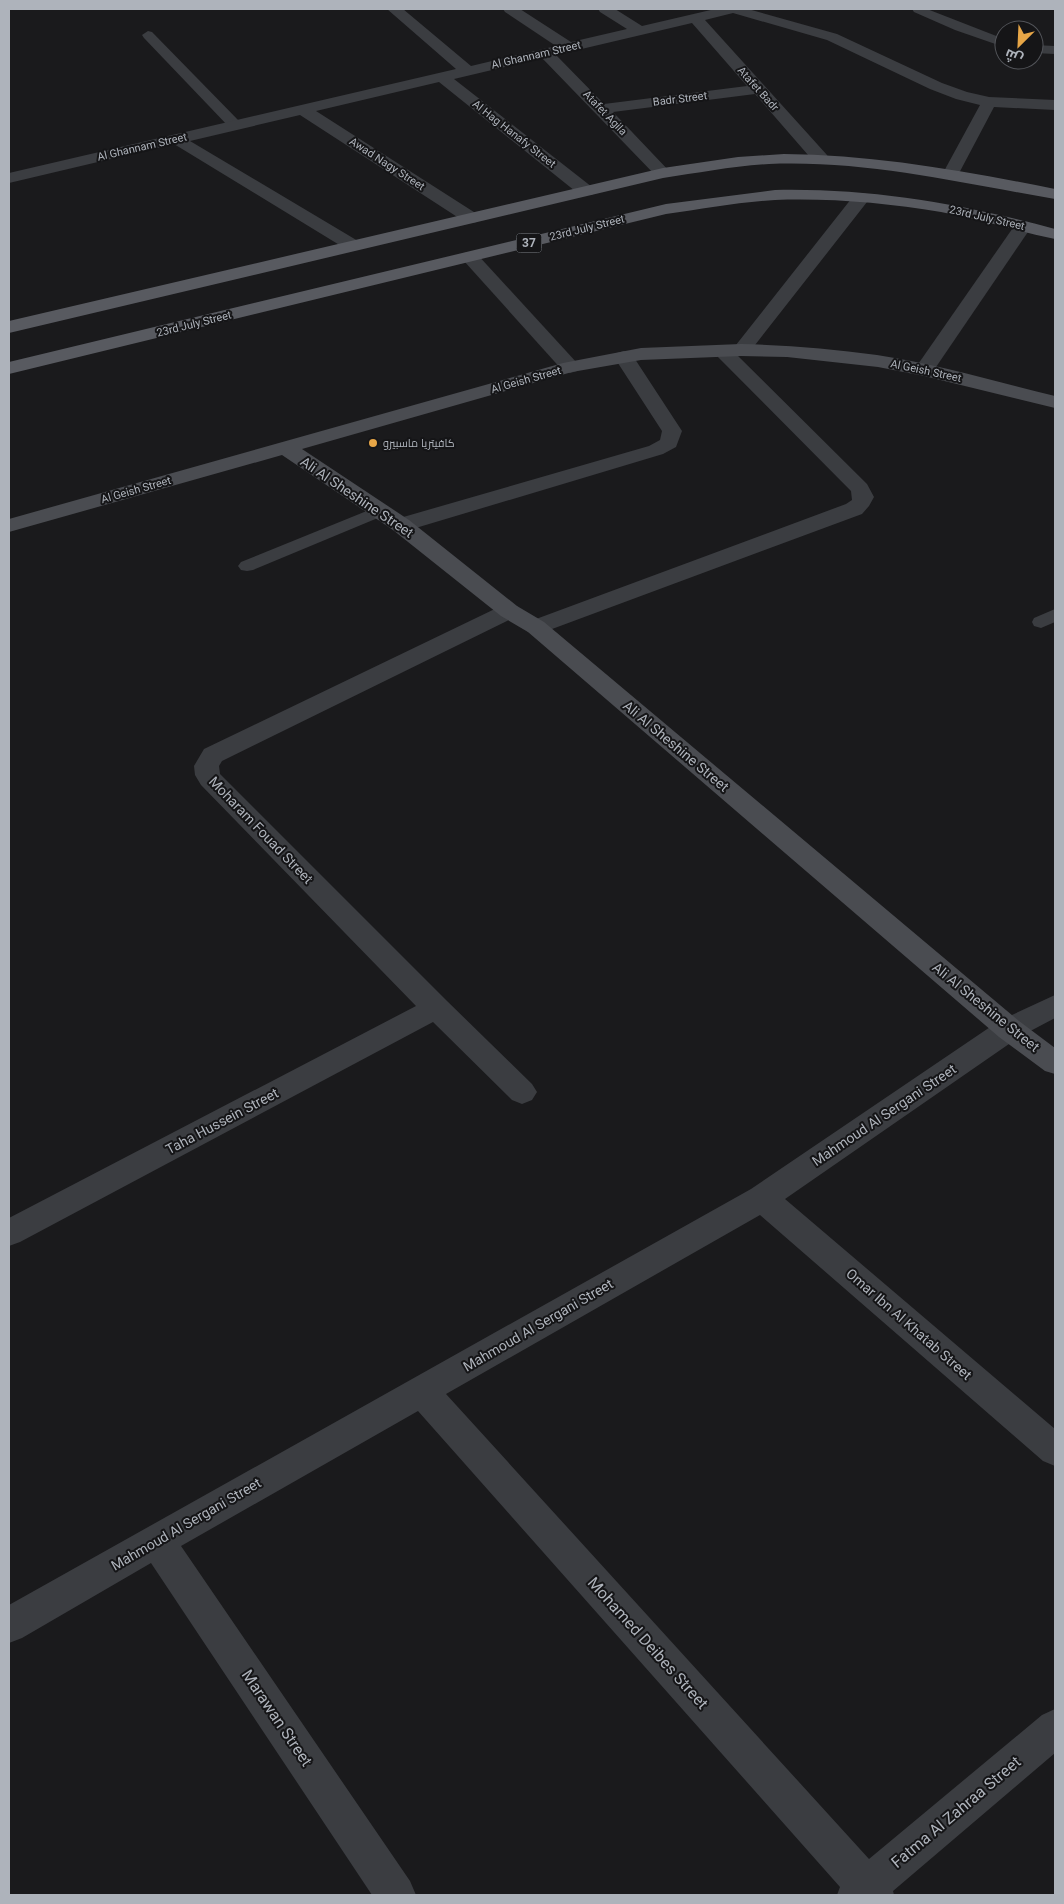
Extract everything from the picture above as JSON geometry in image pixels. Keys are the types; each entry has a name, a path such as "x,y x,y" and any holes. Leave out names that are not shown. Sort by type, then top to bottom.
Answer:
{"main road":[{"name":"23rd July Street","path":"9,368 62,335 352,245 663,173 747,160 821,159 865,162 950,173 1055,194"},
{"name":"23rd July Street","path":"9,327 62,335 470,257 666,209 737,198 780,196 862,198 964,211 1055,234"}],"street":[{"path":"394,9 468,71"},
{"path":"510,9 570,48"},
{"path":"605,9 640,31"},
{"name":"Al Ghannam Street","path":"9,177 733,9 832,37 936,86 989,102 1055,105"},
{"name":"Atafet Badr","path":"695,18 821,159"},
{"name":"Atafet Agila","path":"546,53 663,173"},
{"name":"Al Hag Hanafy Street","path":"442,77 586,191"},
{"name":"Badr Street","path":"600,108 759,89"},
{"path":"950,173 989,102"},
{"name":"Awad Nagy Street","path":"303,110 471,218"},
{"path":"176,139 352,245"},
{"path":"536,627 854,508 860,504 863,493 860,488 731,350 862,198"},
{"path":"924,370 1023,226"},
{"path":"470,257 570,367"},
{"name":"Al Geish Street","path":"9,526 570,367 624,357 731,350 833,355 924,370 1055,402"},
{"path":"401,525 656,450 669,443 672,431 624,357"},
{"name":"Ali Al Sheshine Street","path":"284,447 401,525 510,611 536,627 1009,1029 1055,1063"},
{"name":"Moharam Fouad Street","path":"510,611 213,755 206,764 205,771 210,779 436,1008 522,1092"},
{"name":"Mahmoud Al Sergani Street","path":"9,1625 762,1198 1009,1029 1055,1006"},
{"name":"Taha Hussein Street","path":"9,1233 436,1008"},
{"name":"Omar Ibn Al Khatab Street","path":"762,1198 1055,1450"},
{"name":"Mohamed Deibes Street","path":"422,1391 866,1893"},
{"name":"Marawan Street","path":"157,1541 396,1895"},
{"name":"Fatma Al Zahraa Street","path":"866,1893 1055,1728"}],"lane":[{"path":"918,9 994,39"},
{"path":"148,35 235,126"},
{"path":"247,566 379,511"}],"place":[{"name":"كافيتريا ماسبيرو","path":"373,443"}]}
